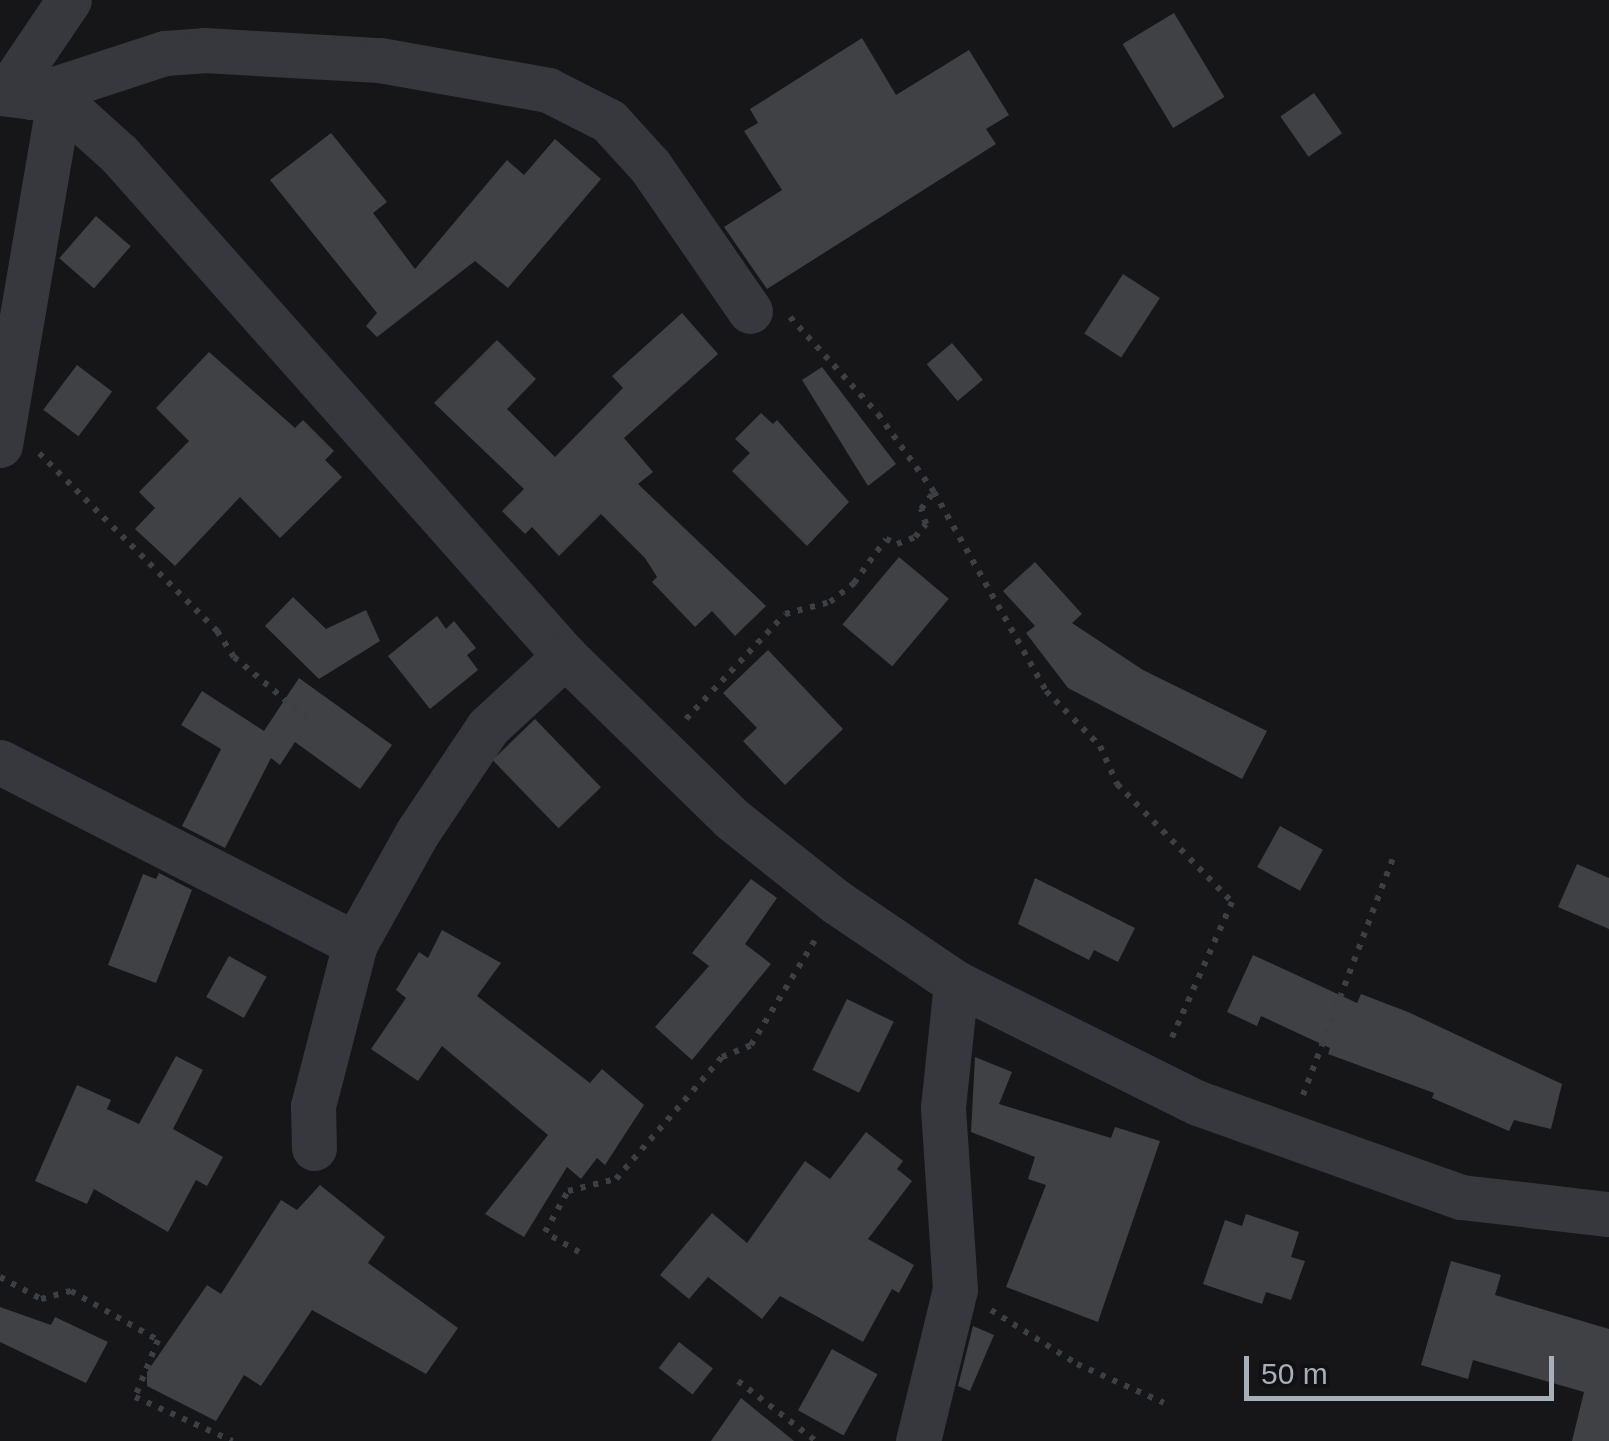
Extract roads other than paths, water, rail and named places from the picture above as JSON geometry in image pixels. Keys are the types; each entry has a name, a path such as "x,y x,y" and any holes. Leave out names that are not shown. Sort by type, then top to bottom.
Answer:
{"street":[{"path":"2,433 24,96 69,0"},
{"path":"24,96 166,53 204,50 380,60 548,90 609,121 650,166 750,311"},
{"path":"24,96 119,154 565,656 658,749 835,901 956,982 1153,1082 1287,1138 1460,1197 1609,1214"},
{"path":"314,1148 314,1106 355,944 417,833 488,728 565,656"},
{"path":"0,762 355,944"},
{"path":"918,1441 956,1289 943,1106 956,982"}]}
